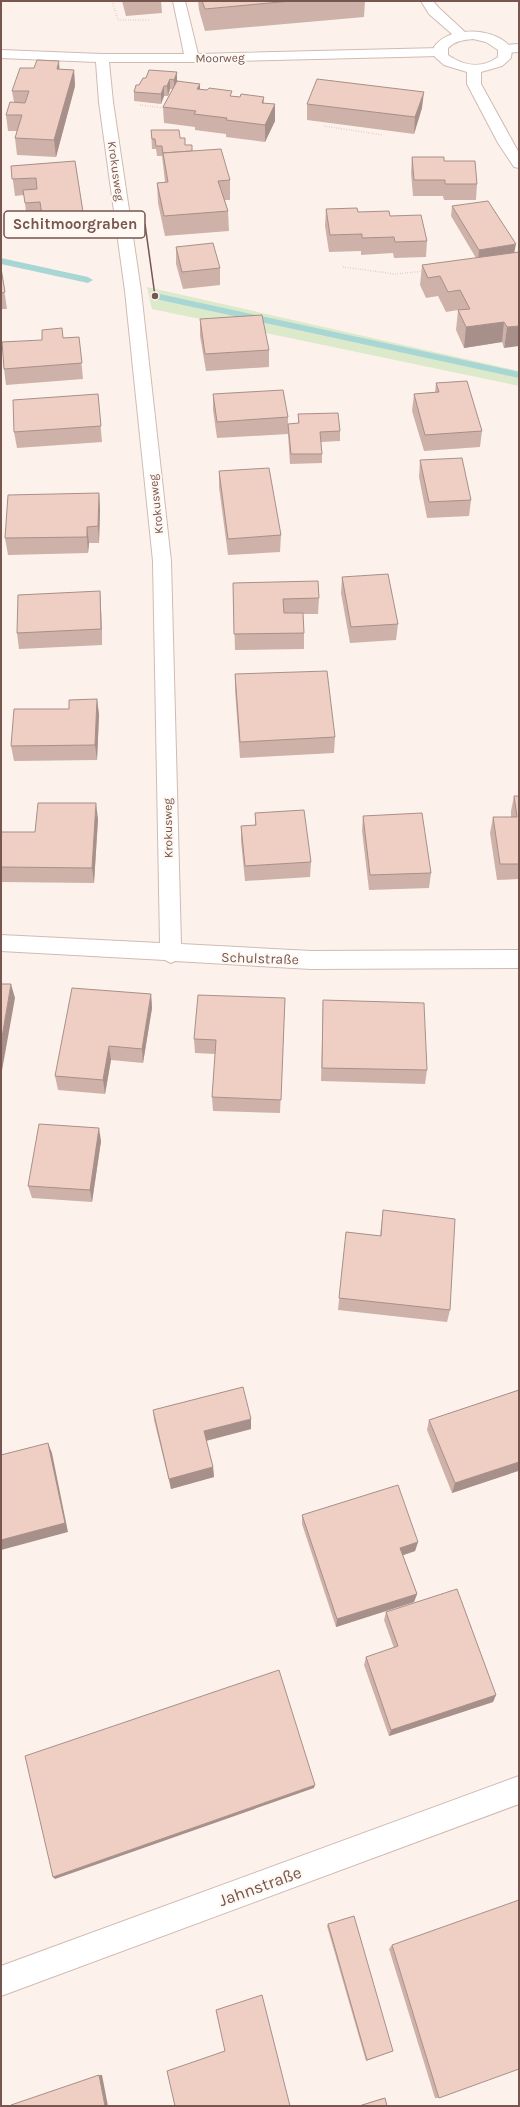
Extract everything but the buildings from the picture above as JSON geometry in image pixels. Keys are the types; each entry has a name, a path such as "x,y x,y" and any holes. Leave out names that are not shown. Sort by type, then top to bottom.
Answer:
{"street":[{"path":"179,1 192,58"},
{"path":"427,1 434,11 462,36"},
{"path":"506,49 504,58 500,63 493,66 474,68 451,63 442,57 440,52 440,47 445,42 462,36 473,35 494,39 506,49 519,48"},
{"name":"Moorweg","path":"1,54 102,58 192,58 440,52"},
{"name":"Krokusweg","path":"102,58 106,102 133,291 162,561 170,954"},
{"path":"474,68 474,84 505,143 519,164"},
{"name":"Schulstraße","path":"1,944 170,954 311,960 519,959"},
{"name":"Jahnstraße","path":"1,1980 519,1790"}],"path":[{"path":"112,1 118,20 184,19"},
{"path":"324,126 382,135"},
{"path":"343,267 395,274 425,270"}],"green space":[{"path":"147,287 519,371 519,386 152,309"}],"waterway":[{"path":"1,261 88,280"},
{"path":"155,296 519,375"}],"place":[{"name":"Schitmoorgraben","path":"155,296"}]}
